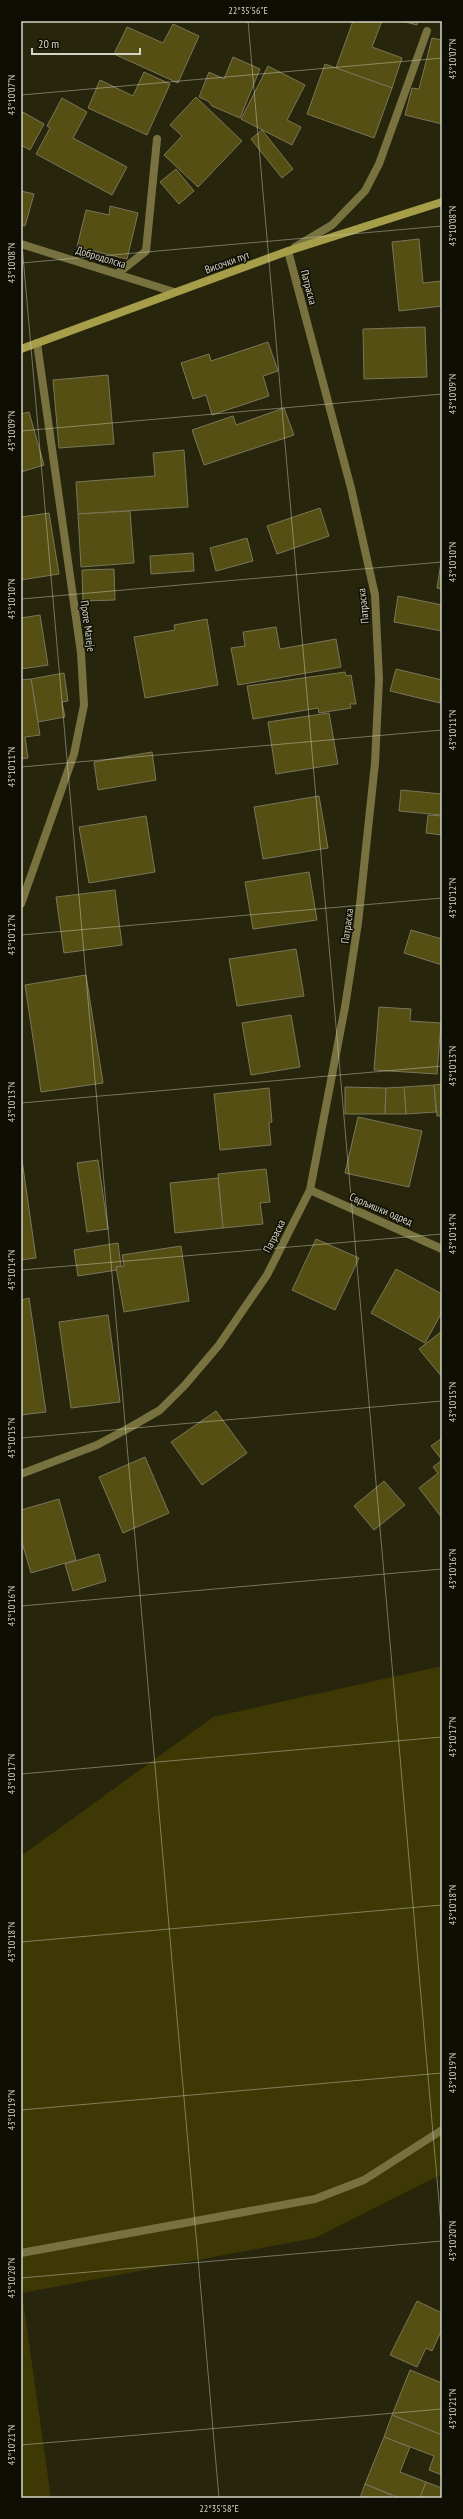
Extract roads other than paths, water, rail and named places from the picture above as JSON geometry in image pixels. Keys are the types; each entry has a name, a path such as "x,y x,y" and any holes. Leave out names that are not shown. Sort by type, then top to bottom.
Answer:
{"main road":[{"name":"Височки пут","path":"21,349 288,251 442,202"}],"street":[{"path":"288,251 332,225 365,191 379,164 427,31"},
{"path":"117,274 146,251 157,139"},
{"name":"Добродолска","path":"21,244 174,292"},
{"name":"Патраска","path":"21,1474 97,1445 160,1410 219,1345 267,1274 310,1190 346,1007 358,923 375,763 379,679 375,595 350,488 288,251"},
{"name":"Проте Матеје","path":"21,904 74,754 81,726 84,692 81,653 37,343"},
{"name":"Сврљишки одред","path":"310,1190 442,1249"},
{"path":"21,2254 315,2199 364,2180 442,2130"}]}
